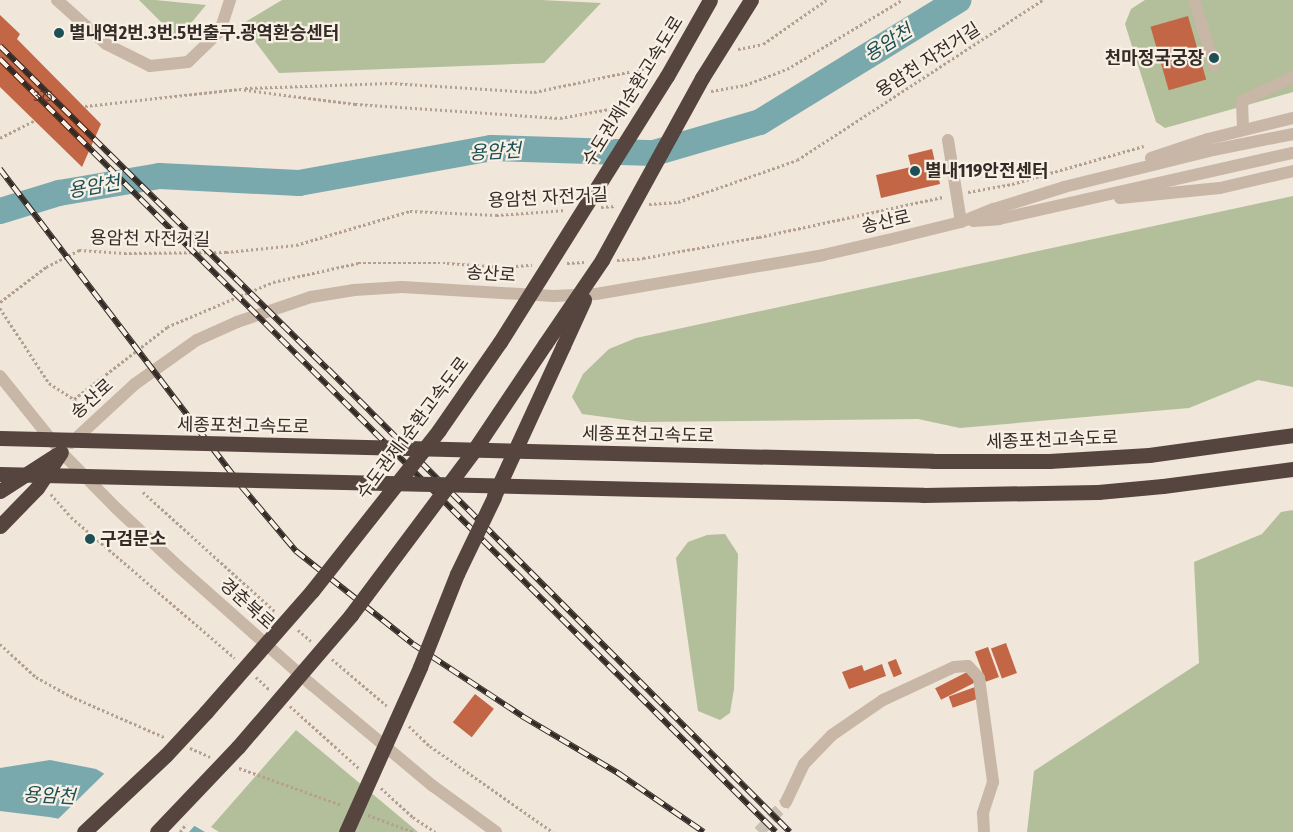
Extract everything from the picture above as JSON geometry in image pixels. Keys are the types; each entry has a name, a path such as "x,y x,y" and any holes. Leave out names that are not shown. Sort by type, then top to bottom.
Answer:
{"highway":[{"name":"수도권제1순환고속도로","path":"84,832 160,761 206,712 312,591 439,430 500,342 667,76 710,0"},
{"path":"346,832 420,667 457,574 563,346 702,78 751,0"},
{"path":"157,832 238,746 350,615 472,452 545,344 608,260"},
{"name":"세종포천고속도로","path":"0,438 933,461 1049,461 1149,455 1293,435"},
{"path":"0,491 61,452"},
{"path":"0,526 37,488 61,452"},
{"path":"0,474 923,496 1098,492 1163,486 1293,469"}],"street":[{"path":"57,0 106,44 150,66 188,62 220,31 230,0"},
{"path":"1194,0 1214,65"},
{"path":"1243,129 1242,100 1293,77"},
{"path":"1064,187 1243,129 1293,118"},
{"name":"송산로","path":"961,222 994,208 1064,187 1213,150 1293,134"},
{"path":"948,140 961,222"},
{"name":"송산로","path":"61,452 135,384 197,340 237,322 311,297 354,290 402,287 554,296 596,294 823,255 961,222 999,219 1293,153"},
{"path":"1066,203 1220,188 1293,172"},
{"name":"경춘북로","path":"1,377 61,452 116,508 312,685 432,786 496,832"},
{"path":"786,802 804,764 832,735 883,700 954,667 968,666 979,678 993,782 983,813 984,832"}],"path":[{"path":"734,50 763,44 826,0"},
{"path":"706,92 745,85 787,69 902,0"},
{"name":"용암천 자전거길","path":"639,205 678,202 797,160 1042,0"},
{"path":"85,106 238,89 390,84 534,92 657,65"},
{"path":"238,89 355,104 560,118 638,104"},
{"path":"0,138 34,120"},
{"path":"608,260 643,258 760,236 956,194 1012,184 1146,146"},
{"name":"용암천 자전거길","path":"592,208 620,206"},
{"name":"용암천 자전거길","path":"0,302 46,267 79,250 124,253 226,252 296,245 410,211 496,214 572,209"},
{"path":"558,264 586,262"},
{"path":"74,398 168,327 273,282 358,263 447,263 501,267 539,265"},
{"path":"0,308 31,357"},
{"path":"0,644 36,678 93,706 170,739"},
{"path":"187,747 213,758"},
{"path":"230,765 350,808"},
{"path":"368,815 414,832"}],"green space":[{"path":"139,0 155,0 206,5 178,39"},
{"path":"282,0 541,0 601,3 544,63 279,73 242,24"},
{"name":"천마정국궁장","path":"1145,0 1293,0 1293,92 1165,128 1156,122 1125,24 1131,9"},
{"path":"1293,196 1293,387 1258,380 1189,408 960,428 918,419 642,422 582,414 572,397 583,374 609,349 636,338"},
{"path":"1293,510 1293,832 1027,832 1034,771 1199,663 1194,562 1262,534 1281,512"},
{"path":"725,534 738,554 734,689 730,713 720,720 698,711 676,558 688,542 707,535"},
{"path":"296,730 418,832 219,832 211,827"}],"water":[{"path":"50,760 96,769 205,832 132,832 49,817 0,811 0,768"}],"pier":[{"path":"106,772 196,824 189,832 118,832 56,821"}],"building":[{"path":"0,15 20,34 17,39 101,124 82,167 0,87"},
{"path":"1188,16 1206,79 1169,90 1151,27"},
{"name":"별내119안전센터","path":"932,149 940,184 881,198 876,175 911,167 908,155"},
{"path":"1006,643 1017,673 1002,679 991,648"},
{"path":"988,647 999,677 986,682 975,652"},
{"path":"896,659 902,674 894,677 888,662"},
{"path":"882,664 886,676 849,689 842,672 862,665 864,671"},
{"path":"969,671 975,683 941,700 935,688"},
{"path":"975,687 979,698 953,708 949,697"},
{"path":"475,694 494,709 472,737 453,722"}],"waterway":[{"name":"용암천","path":"0,211 59,193 160,176 299,183 491,148 654,153 760,122 958,0"}],"tunnel":[{"path":"759,832 786,802"}],"railway":[{"path":"0,46 328,369 790,832"},
{"path":"0,59 776,832"},
{"path":"0,169 242,487 296,551 413,644 522,716 618,773 704,832"}],"place":[{"name":"별내역2번.3번.5번출구.광역환승센터","path":"59,33"},
{"name":"천마정국궁장","path":"1214,58"},
{"name":"별내119안전센터","path":"915,171"},
{"name":"구검문소","path":"90,539"}]}
